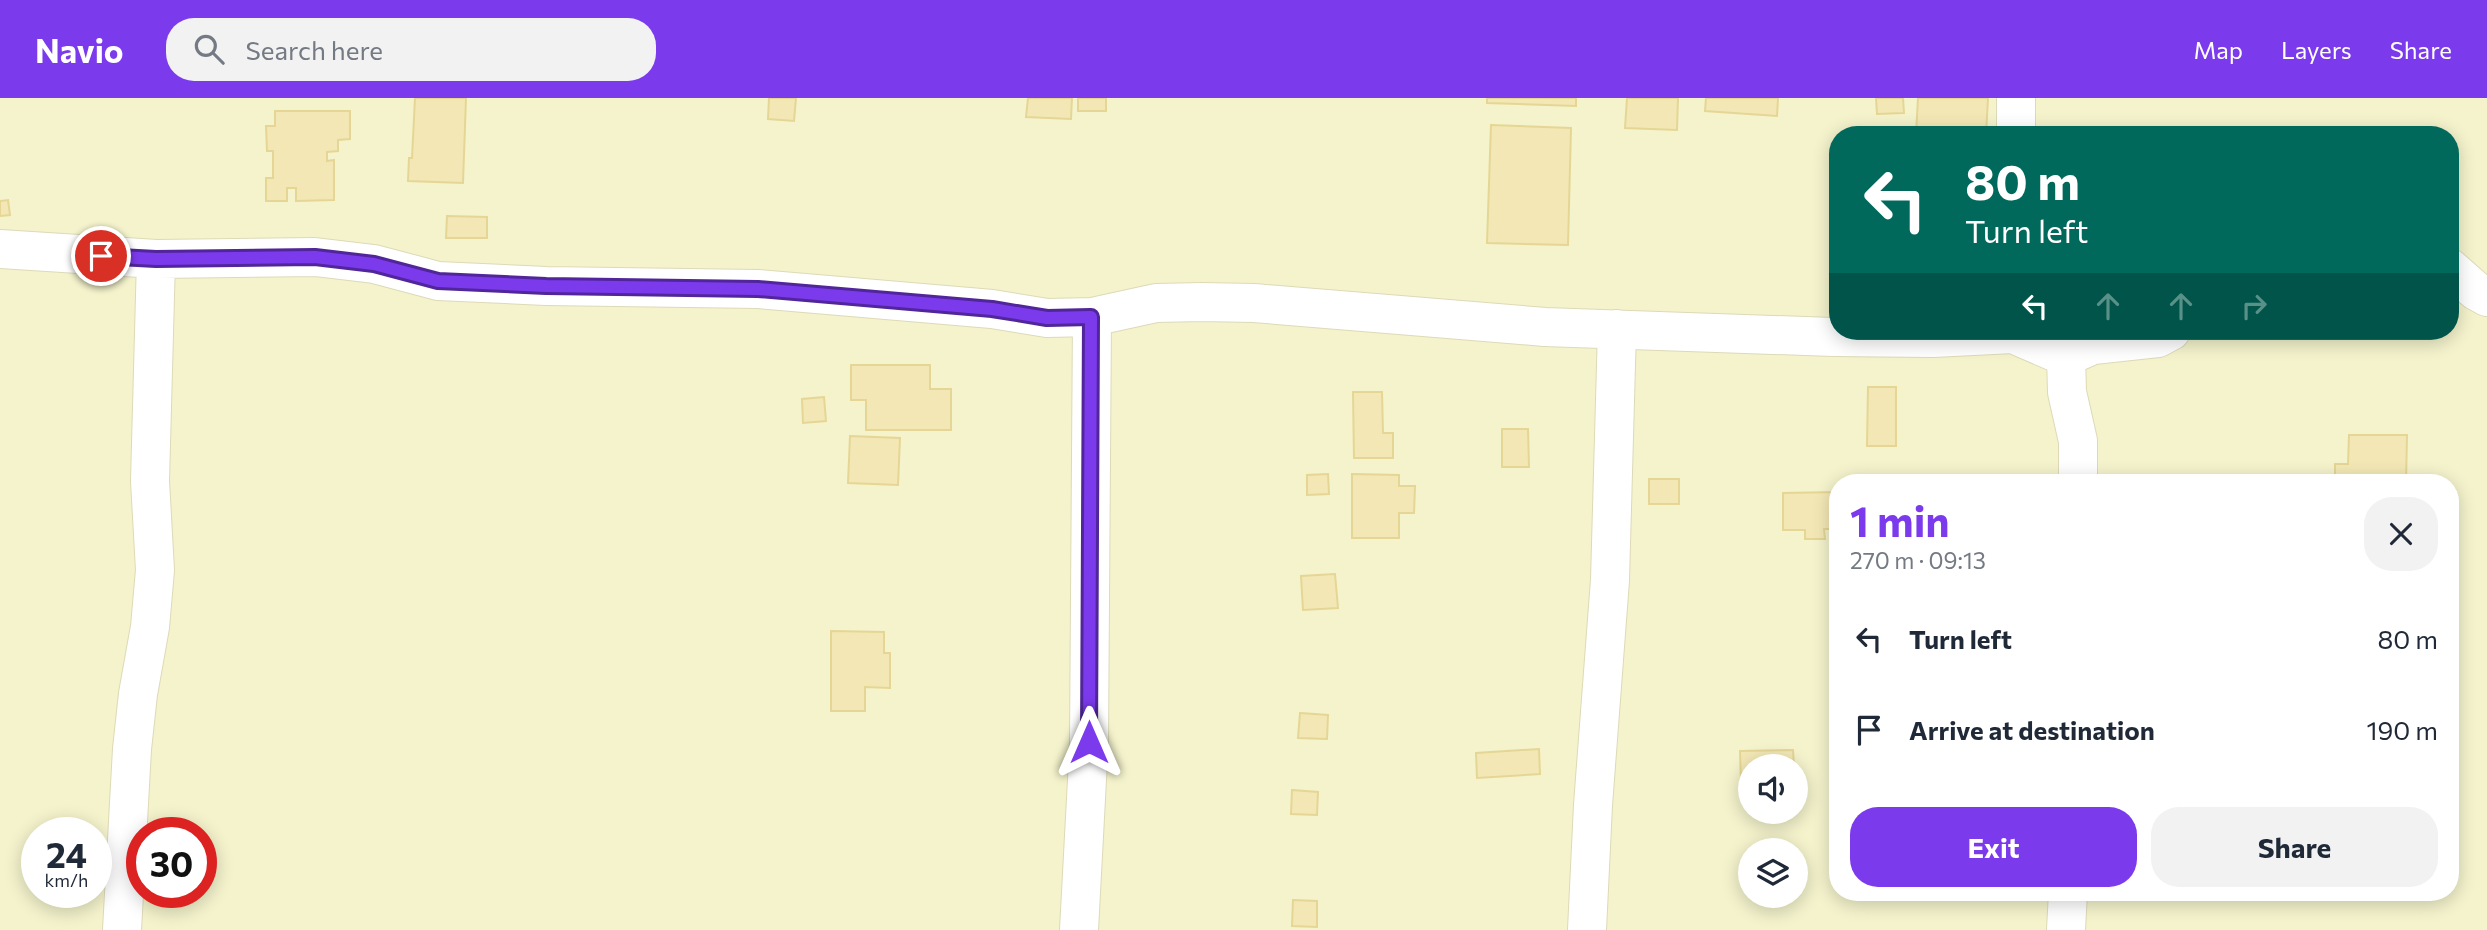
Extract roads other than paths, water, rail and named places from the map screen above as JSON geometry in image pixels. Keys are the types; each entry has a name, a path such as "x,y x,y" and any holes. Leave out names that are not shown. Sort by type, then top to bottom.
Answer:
{"street":[{"path":"2016,98 2016,126"},
{"path":"0,249 156,259 315,257 374,264 438,281 546,286 758,289 978,307 1047,318 1091,317 1156,303 1254,303 1545,327 1829,335"},
{"path":"122,930 132,749 150,627 155,570 150,481 156,259"},
{"path":"2459,276 2487,297"},
{"path":"1079,930 1089,742 1091,317"},
{"path":"1587,930 1593,805 1610,580 1617,329"},
{"path":"2030,340 2066,357 2093,345 2139,340"},
{"path":"2066,357 2067,392 2078,441 2078,474"},
{"path":"2066,930 2068,901"}]}
